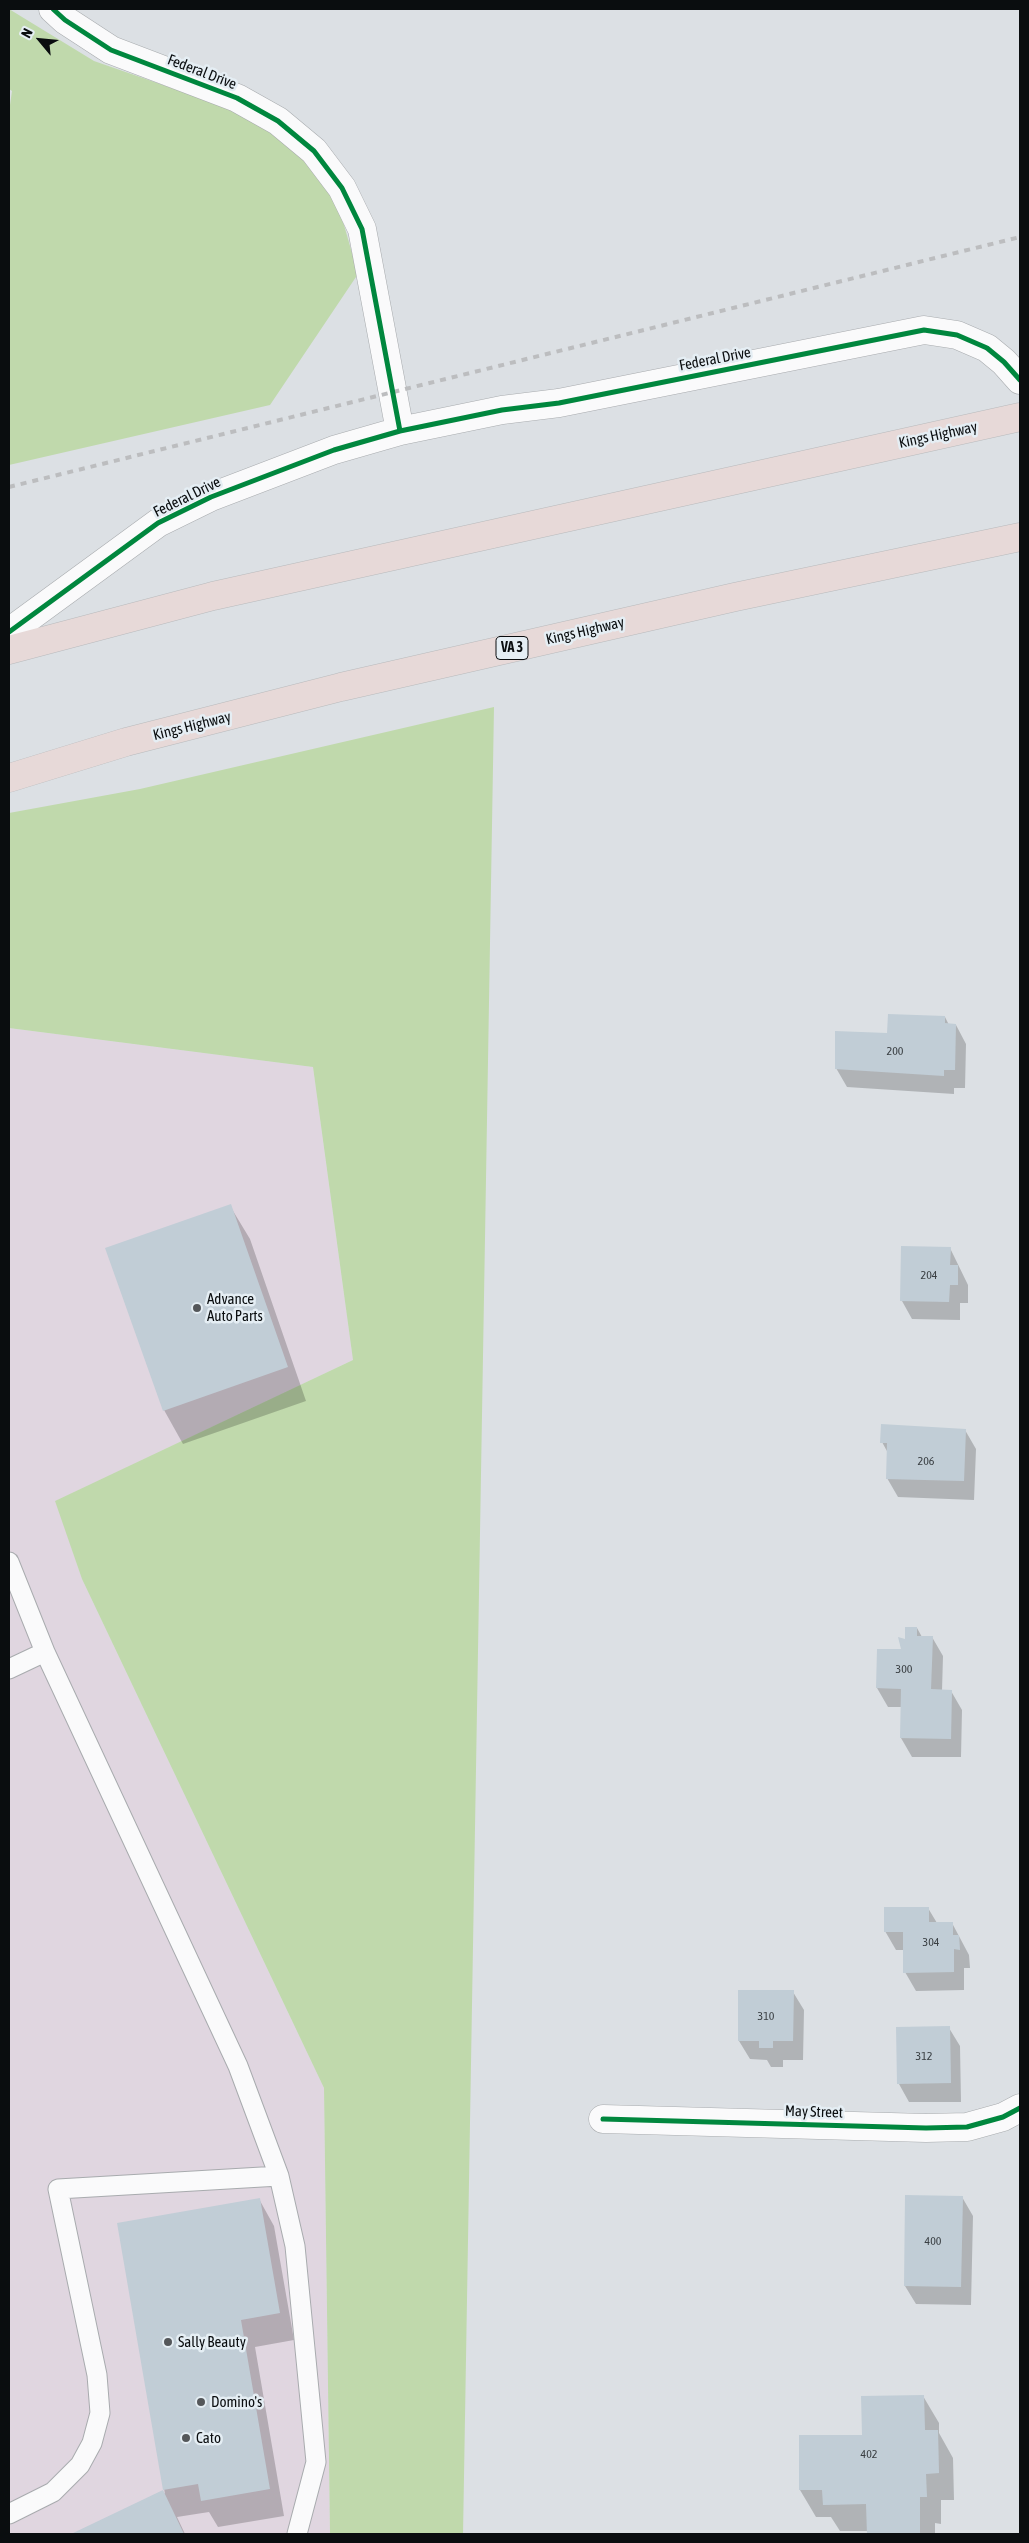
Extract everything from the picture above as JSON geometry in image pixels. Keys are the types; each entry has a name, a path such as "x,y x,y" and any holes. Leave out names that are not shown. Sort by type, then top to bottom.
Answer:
{"highway":[{"name":"Kings Highway","path":"9,650 223,593 1020,417"},
{"name":"Kings Highway","path":"9,778 126,742 340,687 735,597 1020,536"}],"street":[{"name":"Federal Drive","path":"53,9 65,20 111,50 236,98 278,121 314,151 342,188 362,229 400,431"},
{"name":"Federal Drive","path":"9,632 158,523 210,497 334,450 400,431 502,410 559,403 924,330 957,335 987,348 1004,362 1020,380"},
{"name":"May Street","path":"603,2118 942,2128 967,2127 1003,2117 1020,2108"}],"lane":[{"path":"9,1562 45,1652 238,2066 280,2176 295,2246 316,2462 297,2534"},
{"path":"9,1669 45,1652"},
{"path":"9,2514 53,2492 80,2466 92,2443 100,2413 97,2375 58,2189 280,2176"}],"shaded area":[{"path":"9,1028 313,1067 353,1360 56,1501 82,1579 324,2088 330,2534 9,2534"}],"green space":[{"path":"9,9 94,61 235,110 289,142 334,190 358,274 270,405 9,465 9,112 12,91 9,89"},
{"path":"494,707 463,2534 330,2534 324,2088 82,1579 55,1501 353,1360 313,1067 9,1028 9,813 140,789"}],"building":[{"path":"888,1014 945,1016 945,1023 956,1024 955,1070 944,1070 944,1076 835,1069 835,1031 887,1033"},
{"name":"Advance Auto Parts","path":"231,1204 288,1367 163,1411 105,1248"},
{"path":"901,1246 951,1247 950,1265 958,1265 958,1285 950,1285 949,1302 900,1301"},
{"path":"881,1424 966,1429 964,1481 886,1479 887,1443 880,1443"},
{"path":"905,1627 917,1627 917,1636 933,1636 931,1689 952,1690 951,1739 900,1738 901,1689 876,1688 877,1649 901,1649 898,1637 905,1639"},
{"path":"884,1907 929,1907 929,1922 953,1922 953,1935 959,1935 960,1950 954,1949 954,1972 903,1973 903,1932 884,1932"},
{"path":"738,1990 794,1990 793,2041 773,2041 773,2048 759,2048 759,2041 738,2041"},
{"path":"950,2026 951,2083 897,2084 896,2027"},
{"path":"905,2195 963,2196 961,2287 904,2286"},
{"name":"Domino's","path":"260,2198 280,2313 241,2320 270,2489 201,2501 198,2484 163,2490 117,2223"},
{"path":"924,2395 925,2430 938,2430 939,2473 926,2474 927,2497 920,2497 920,2534 867,2534 866,2504 823,2505 822,2490 799,2490 799,2435 862,2435 861,2396"},
{"path":"163,2490 184,2534 71,2534"}],"railway":[{"path":"9,487 1020,237"}],"cycle path":[{"path":"53,9 65,20 111,50 237,98 278,121 314,151 342,188 362,229 400,431"},
{"path":"9,632 158,523 211,497 334,450 400,431 502,410 559,403 924,330 957,335 987,348 1004,362 1020,380"},
{"path":"603,2119 926,2128 967,2127 1003,2117 1020,2108"}],"place":[{"name":"Advance Auto Parts","path":"197,1308"},
{"name":"Sally Beauty","path":"168,2342"},
{"name":"Domino's","path":"201,2402"},
{"name":"Cato","path":"186,2438"}]}
